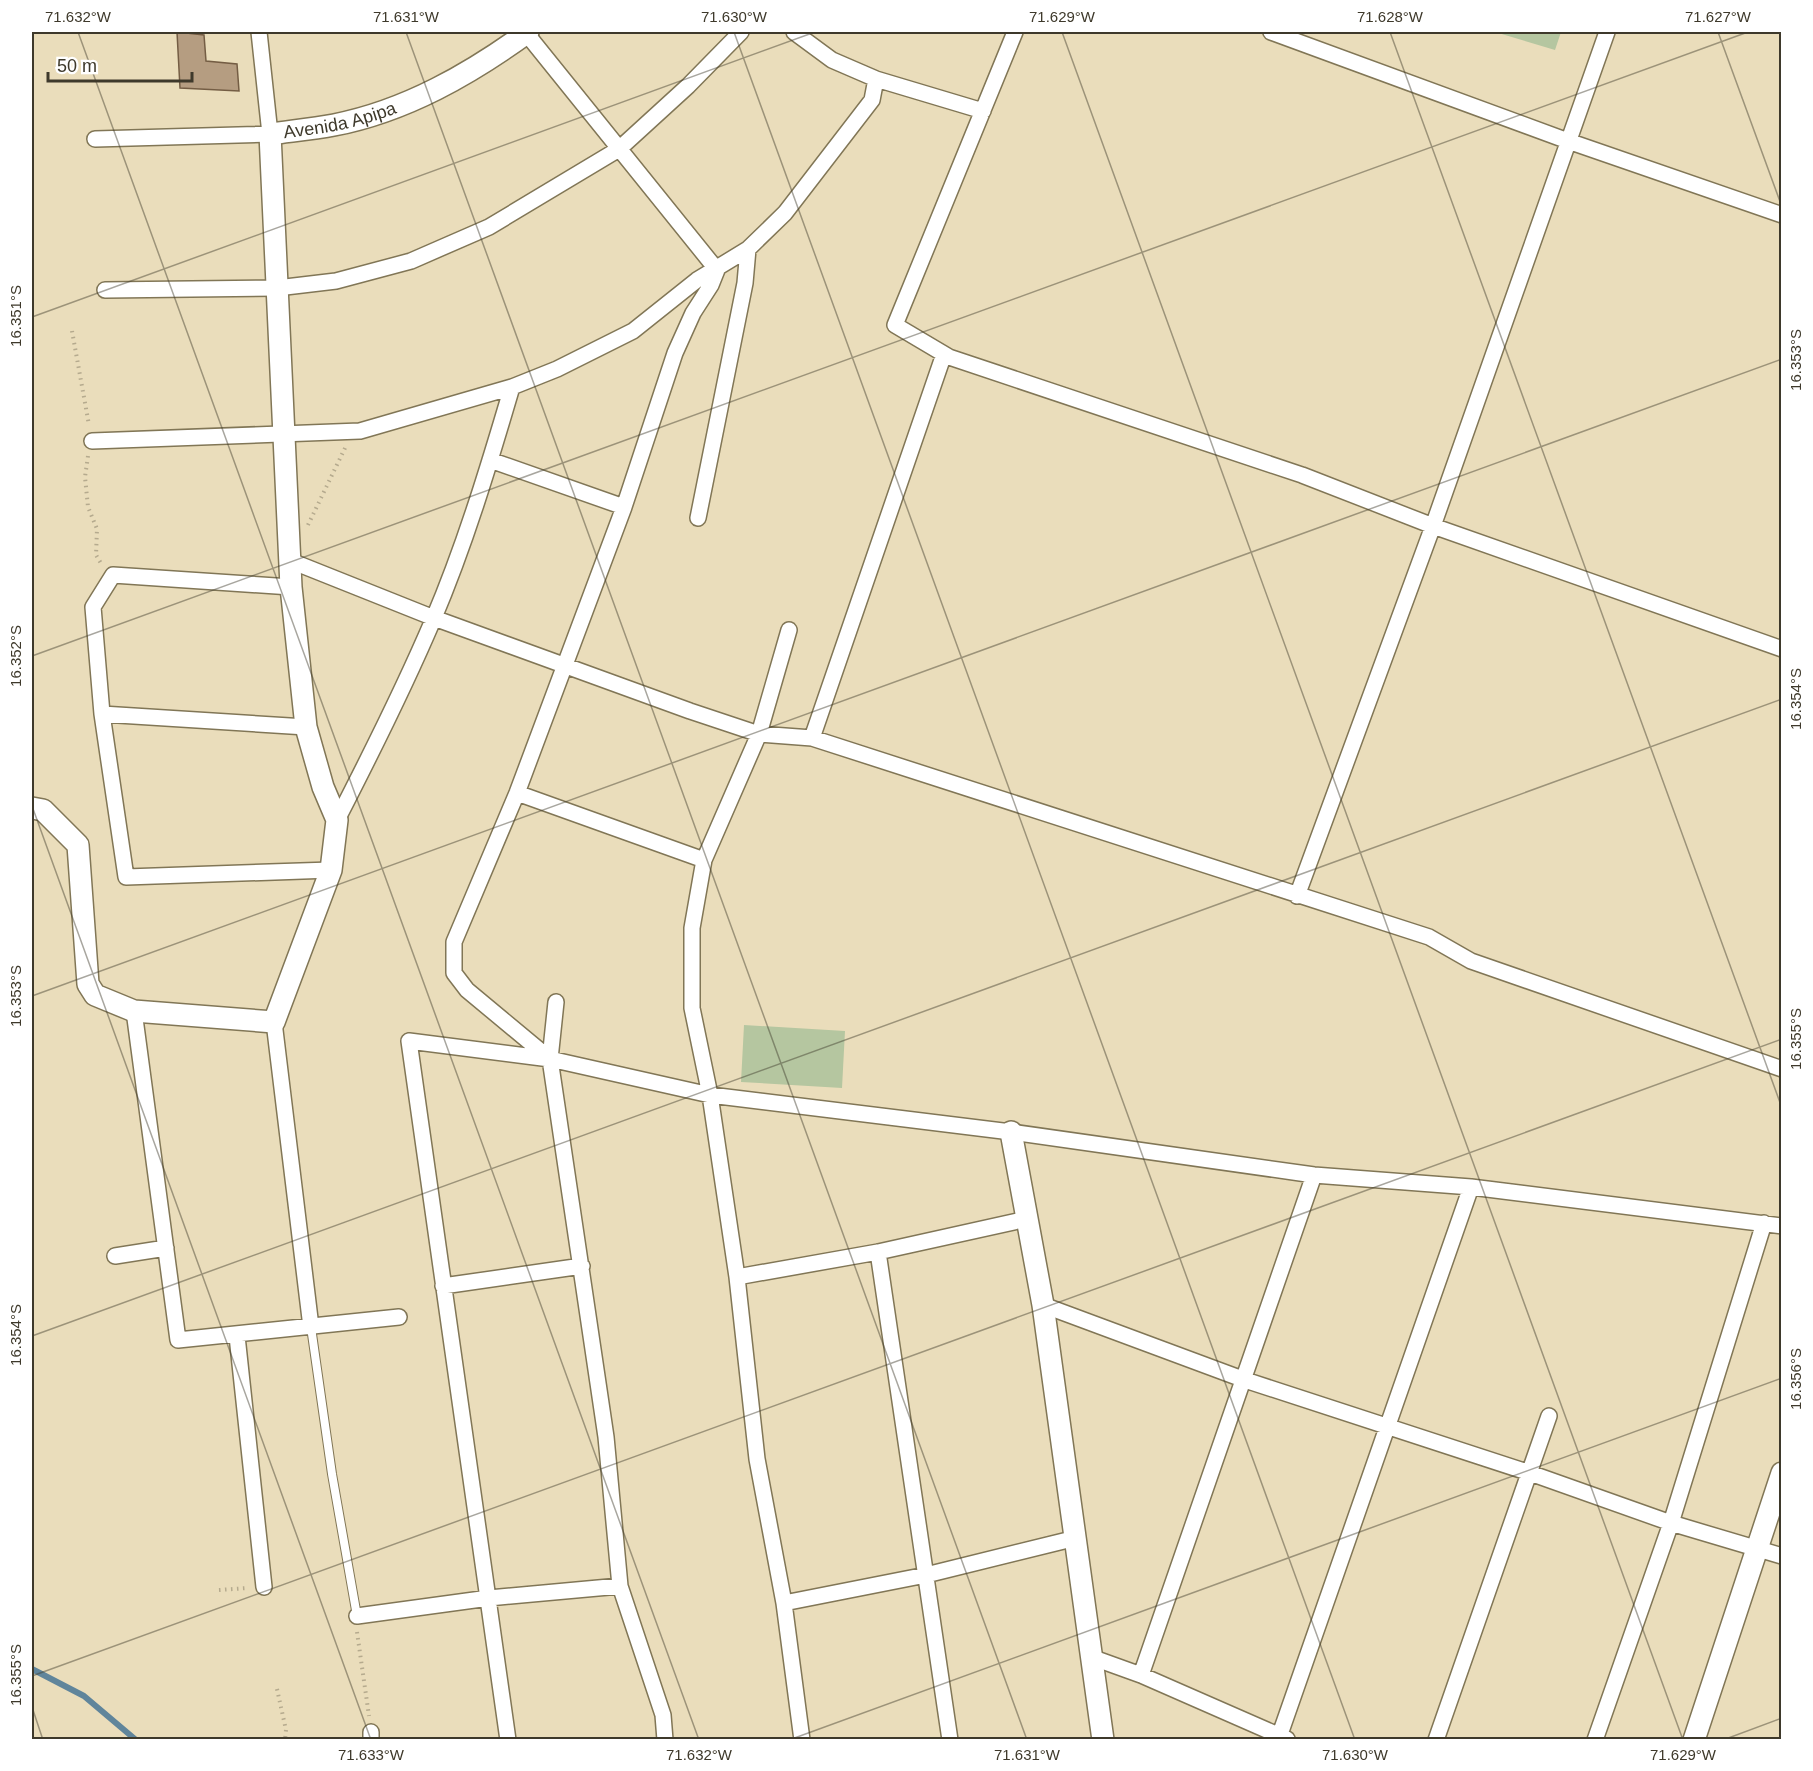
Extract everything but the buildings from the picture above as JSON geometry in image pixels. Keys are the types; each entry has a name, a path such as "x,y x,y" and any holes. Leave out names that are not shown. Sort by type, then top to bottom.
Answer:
{"street":[{"path":"259,32 270,134 291,587 306,727 323,788 337,820"},
{"path":"527,32 717,270"},
{"name":"Avenida Apipa","path":"95,139 270,134 335,124 394,108 462,77 527,32"},
{"path":"105,290 277,288 336,281 411,261 489,227 619,149 688,86 741,32"},
{"path":"794,32 832,60 876,79 983,111"},
{"path":"1015,32 894,325 944,354 1302,475 1433,526 1782,649"},
{"path":"1271,32 1568,141 1782,215"},
{"path":"1297,896 1433,526 1607,32"},
{"path":"92,441 353,431 512,387 557,369 625,336 697,279 717,270 748,249 785,213 872,100 876,79"},
{"path":"698,518 745,283 748,249"},
{"path":"550,1059 467,990 454,973 454,942 517,793 624,507 675,353 693,313 711,285 717,270"},
{"path":"812,738 944,354"},
{"path":"310,1327 274,1022 331,870 337,820 389,719 434,618 490,459 512,387"},
{"path":"490,459 624,507"},
{"path":"291,561 434,618 759,734 812,738 1429,937 1471,961 1782,1069"},
{"path":"291,587 113,575 93,607 102,714 126,878 331,870"},
{"path":"789,630 759,734 704,860 692,928 692,1008 710,1095 737,1277 757,1459 784,1603 802,1740"},
{"path":"102,714 306,727"},
{"path":"517,793 704,860"},
{"path":"32,808 43,810 78,845 88,984 95,995 134,1011 274,1022"},
{"path":"556,1002 550,1059 606,1437 620,1586 663,1715 665,1740"},
{"path":"134,1011 178,1340 237,1336 399,1317"},
{"path":"508,1740 409,1041 550,1059 710,1095 1011,1132 1314,1175 1471,1187 1782,1226"},
{"path":"1011,1132 1043,1305 1103,1740"},
{"path":"1141,1675 1245,1380 1314,1175"},
{"path":"1091,1657 1141,1675 1281,1739 1386,1425 1471,1187"},
{"path":"737,1277 878,1252 1027,1219"},
{"path":"1595,1740 1671,1523 1764,1223"},
{"path":"114,1256 166,1248"},
{"path":"878,1252 950,1740"},
{"path":"443,1286 582,1266"},
{"path":"1043,1305 1245,1380 1530,1473 1671,1523 1782,1556"},
{"path":"237,1336 264,1587"},
{"path":"1436,1740 1549,1416"},
{"path":"1694,1740 1782,1473"},
{"path":"784,1603 926,1575 1076,1538"},
{"path":"357,1616 489,1598 620,1586"}],"lane":[{"path":"310,1327 332,1474 352,1574 357,1616"}],"path":[{"path":"306,529 353,431"},
{"path":"219,1590 264,1587"},
{"path":"357,1616 356,1641 371,1736"},
{"path":"277,1689 286,1730 285,1740"}],"green space":[{"path":"1495,32 1561,32 1555,50"},
{"path":"744,1025 845,1031 842,1088 741,1082"}],"waterway":[{"path":"32,1669 84,1696 136,1740"}]}
